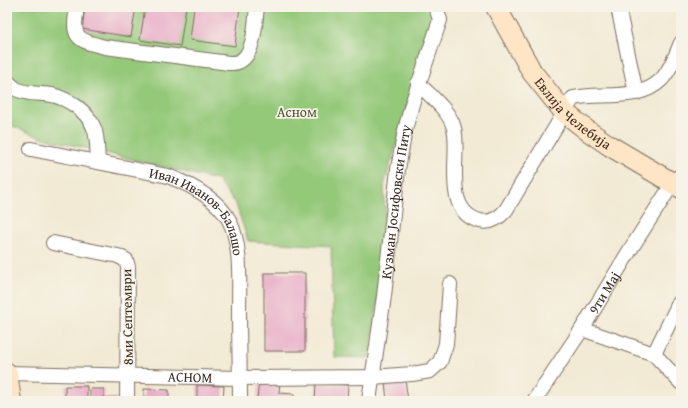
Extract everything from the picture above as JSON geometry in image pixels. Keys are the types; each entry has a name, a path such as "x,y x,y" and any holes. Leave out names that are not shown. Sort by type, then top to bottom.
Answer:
{"street":[{"path":"77,7 74,26 80,38 90,44 229,63 239,62 248,54 252,45 257,7"},
{"name":"Кузман Јосифовски Питу","path":"369,401 385,288 398,169 405,130 418,83 440,20 436,7"},
{"name":"Евлија Челебија","path":"496,7 532,72 564,112 610,146 678,182"},
{"path":"618,7 636,93"},
{"path":"418,83 448,115 454,129 454,184 458,200 465,213 472,219 482,222 493,220 506,210 573,98 586,95 636,93 651,88 662,78 681,43"},
{"path":"7,81 16,89 27,93 52,95 78,107 88,116 95,129 98,162"},
{"name":"Иван Иванов–Балашо","path":"31,149 168,176 182,181 207,196 217,206 228,220 235,236 239,265 240,401"},
{"name":"9ти Мај","path":"534,401 582,329 630,250 678,182"},
{"name":"8ми Септември","path":"53,243 118,256 126,260 128,266 127,401"},
{"name":"АСНОМ","path":"7,373 240,378 372,377 430,371 440,362 446,344 450,284"},
{"path":"654,354 679,303"},
{"path":"582,329 654,354 681,383"},
{"path":"7,373 11,401"}],"green space":[{"name":"Асном","path":"7,7 432,7 433,11 384,185 386,247 369,358 334,357 331,246 248,241 236,204 217,180 40,137 7,124"}],"building":[{"path":"85,7 136,7 131,37 82,29"},
{"path":"145,7 186,7 180,46 140,40"},
{"path":"194,7 240,7 235,46 190,40"},
{"path":"264,273 305,273 305,351 264,351"},
{"path":"405,379 408,401 387,401 385,382"},
{"path":"259,381 280,382 279,393 294,394 294,401 267,401 268,400 257,399"},
{"path":"316,384 348,385 347,401 315,401"},
{"path":"197,385 224,386 223,401 197,401"},
{"path":"65,386 87,386 87,401 65,401"},
{"path":"90,389 104,389 104,398 117,398 117,401 90,401"},
{"path":"144,389 169,390 169,401 144,401"}]}
